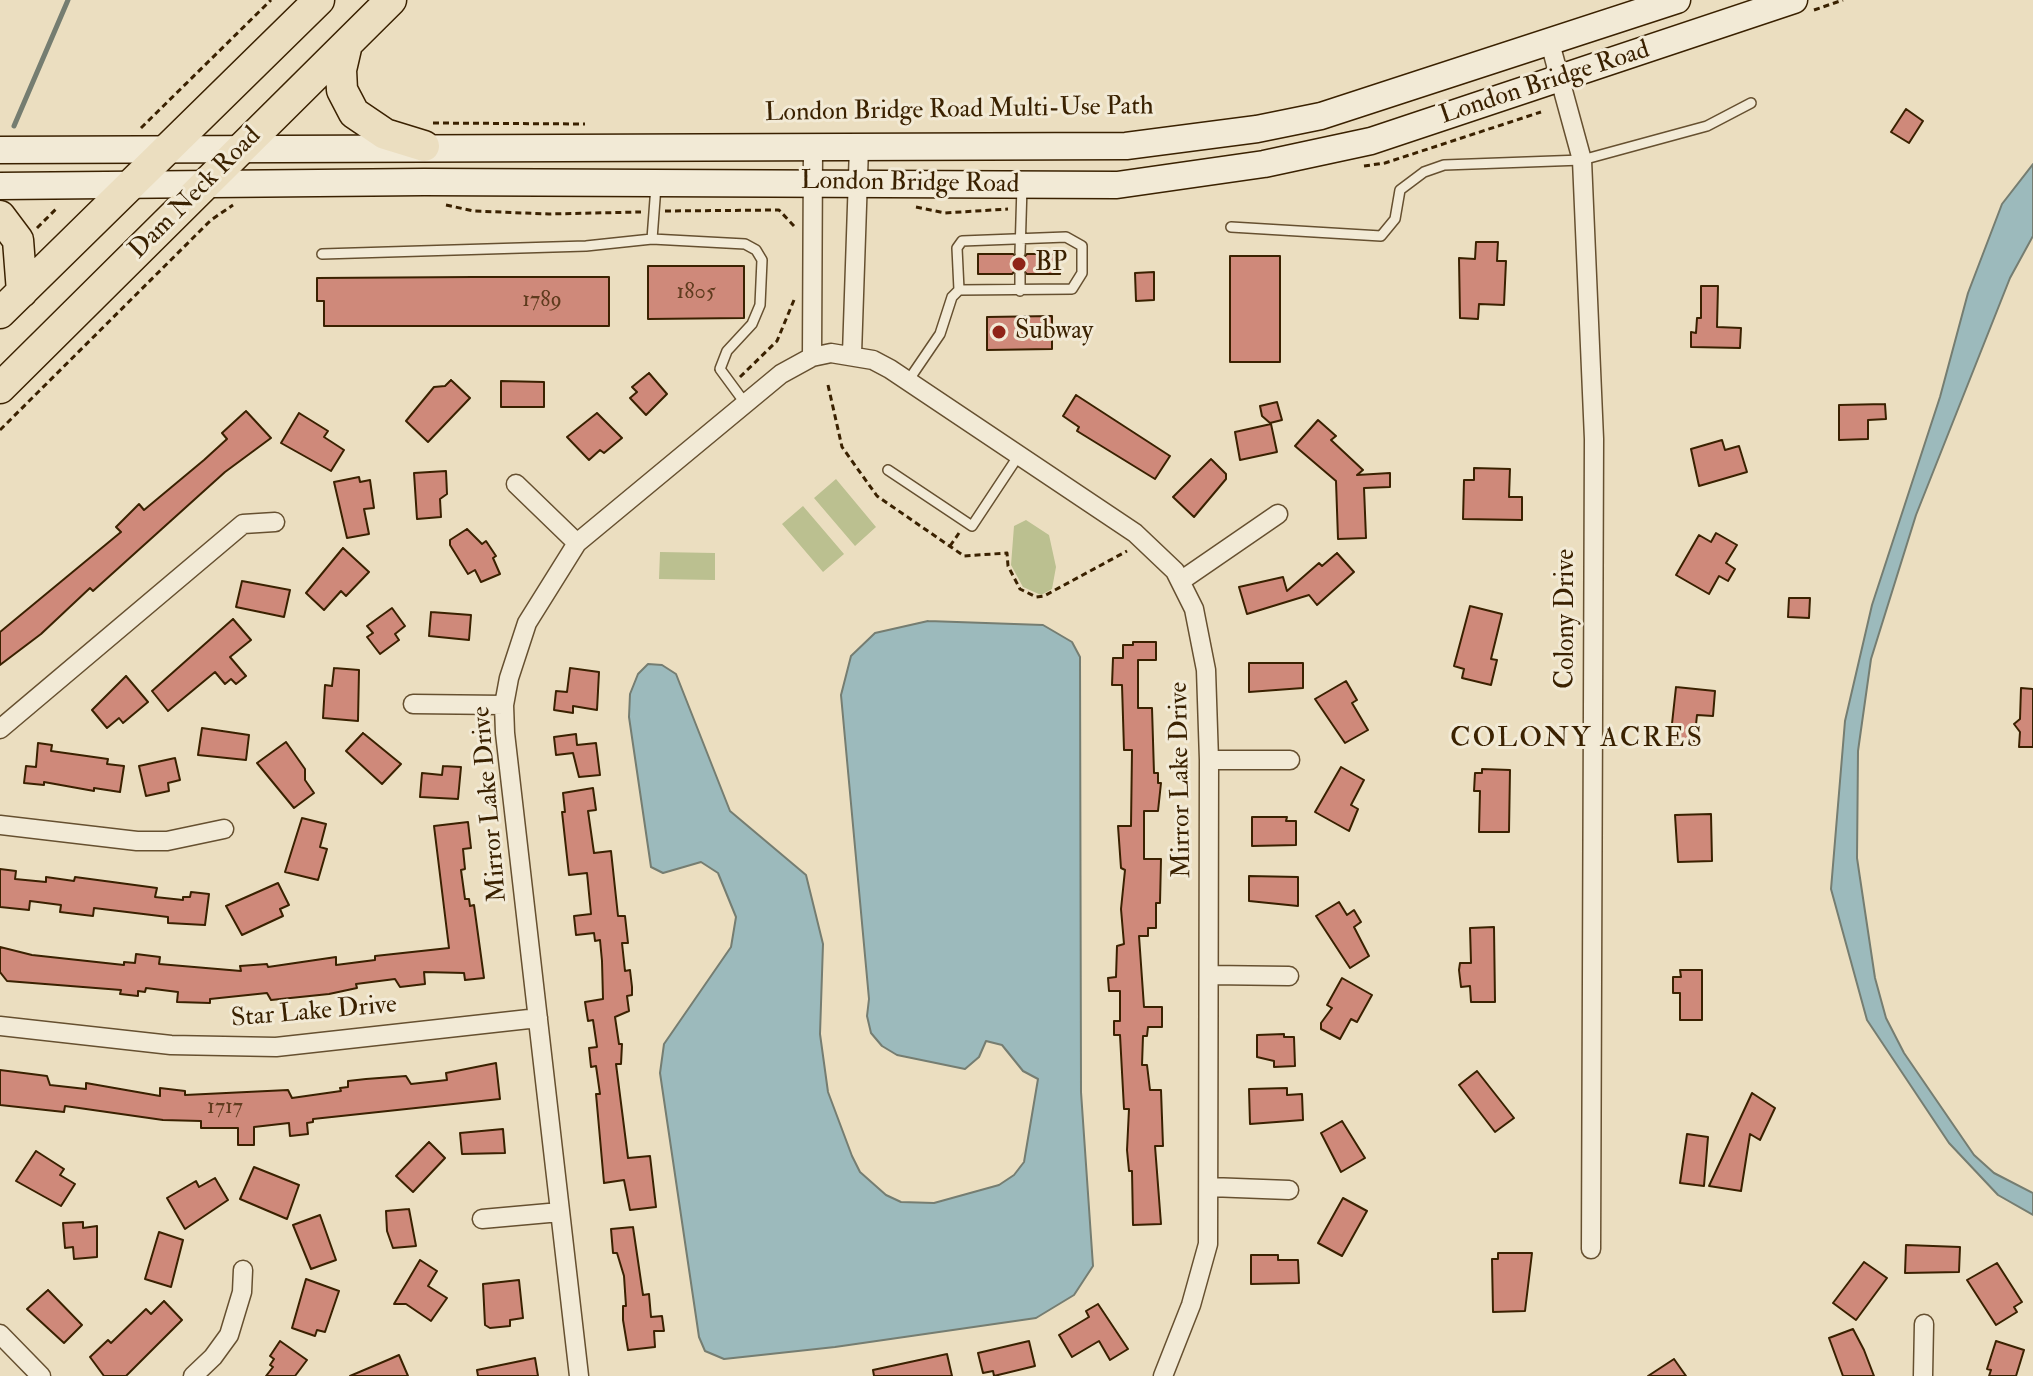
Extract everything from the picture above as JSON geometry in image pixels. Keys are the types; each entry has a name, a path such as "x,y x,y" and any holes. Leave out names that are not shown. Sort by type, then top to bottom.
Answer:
{"main road":[{"name":"Dam Neck Road","path":"0,313 319,0"},
{"name":"Dam Neck Road","path":"0,388 391,0"},
{"name":"London Bridge Road","path":"0,150 240,150 423,135 813,148 1056,149 1193,139 1321,116 1677,0"},
{"name":"London Bridge Road","path":"0,186 656,182 1117,185 1279,162 1371,141 1794,0"},
{"path":"347,44 341,70 342,90 354,113 385,134 423,135"},
{"path":"0,216 18,240 22,292"}],"street":[{"name":"Colony Drive","path":"1550,43 1582,160 1594,439 1591,1249"},
{"path":"852,354 859,147"},
{"path":"812,357 813,148"},
{"name":"Mirror Lake Drive","path":"579,1376 504,705 527,623 577,543 781,374 812,357 852,354 873,360 908,381 1135,533 1182,580 1194,609 1206,670 1209,760 1208,1244 1191,1305 1163,1376"},
{"path":"516,484 577,543"},
{"path":"1182,580 1278,514"},
{"path":"0,729 243,524 275,522"},
{"path":"413,704 504,705"},
{"path":"1209,760 1290,760"},
{"path":"0,825 137,841 181,839 224,829"},
{"path":"1210,975 1289,976"},
{"name":"Star Lake Drive","path":"0,1026 171,1045 276,1047 538,1018"},
{"path":"1210,1187 1289,1190"},
{"path":"482,1219 560,1212"},
{"path":"193,1376 229,1335 240,1303 243,1270"},
{"path":"1923,1376 1924,1324"},
{"path":"0,1334 41,1376"}],"lane":[{"path":"1231,227 1381,236 1395,219 1400,190 1424,172 1444,165 1582,160 1707,126 1751,103"},
{"path":"652,239 656,182"},
{"path":"1020,253 1022,186"},
{"path":"908,381 940,334 952,297 959,290 1072,289 1082,273 1082,246 1066,237 962,241 957,248 959,290"},
{"path":"322,254 586,246 652,239 745,244 756,250 762,260 760,305 752,324 727,351 720,364 720,369 745,403"},
{"path":"1020,274 1020,291"},
{"path":"888,470 972,526 1019,455"}],"path":[{"path":"423,135 595,125"},
{"path":"0,430 211,220 238,201"},
{"path":"828,385 842,447 877,496 964,556 1007,553 1008,566 1020,589 1036,597 1044,596 1131,549"}],"green space":[{"path":"836,479 876,527 855,546 814,498"},
{"path":"803,506 844,554 823,572 782,524"},
{"path":"1026,520 1049,535 1056,567 1052,589 1041,595 1023,587 1011,565 1014,526"},
{"path":"660,552 715,553 715,580 659,579"}],"water":[{"path":"2033,164 2033,236 2010,278 1916,515 1871,659 1858,751 1857,858 1875,978 1886,1018 1904,1053 1974,1155 1994,1173 2033,1193 2033,1215 1998,1195 1949,1143 1867,1020 1831,889 1845,721 1872,605 1940,397 1968,293 2002,204"},
{"path":"928,621 1043,625 1072,642 1080,657 1081,1092 1093,1266 1074,1295 1036,1318 835,1347 724,1359 705,1351 699,1337 660,1073 664,1044 731,947 736,917 718,873 701,862 663,873 651,867 629,717 630,694 638,674 648,664 662,665 676,674 730,811 806,875 823,944 820,1034 828,1092 852,1156 860,1172 886,1195 901,1202 934,1203 999,1185 1014,1175 1024,1162 1038,1079 1023,1071 1002,1045 986,1041 979,1057 965,1069 897,1055 882,1046 871,1033 867,1016 869,999 841,695 851,656 875,633"}],"building":[{"path":"1906,109 1923,121 1909,143 1891,132"},
{"path":"1476,242 1498,242 1497,261 1506,261 1504,305 1479,304 1478,319 1460,318 1459,258 1475,259"},
{"name":"BP","path":"978,254 1013,254 1021,260 1027,254 1060,254 1060,274 1027,274 1019,267 1012,274 978,274"},
{"path":"1230,256 1280,256 1280,362 1230,362"},
{"path":"648,266 744,266 744,318 648,319"},
{"path":"1154,272 1154,300 1136,301 1135,273"},
{"path":"609,277 609,326 324,326 324,301 317,301 317,278"},
{"path":"1701,286 1718,286 1717,327 1741,328 1740,348 1691,347 1691,332 1696,333 1697,318 1701,318"},
{"path":"1052,316 1052,349 987,350 987,317"},
{"path":"649,373 667,394 646,415 630,398 637,392 632,387"},
{"path":"451,380 470,398 428,442 406,421 434,387 445,386"},
{"path":"501,381 544,382 544,407 501,407"},
{"path":"1076,395 1170,456 1155,479 1077,431 1079,427 1063,416"},
{"path":"1277,402 1282,420 1270,423 1262,416 1260,406"},
{"path":"1885,404 1886,419 1868,420 1868,439 1839,440 1839,405"},
{"path":"246,411 271,438 225,472 93,591 90,588 41,634 0,665 0,632 121,532 116,527 139,504 144,510 204,460 227,439 222,433"},
{"path":"299,413 328,431 324,437 344,450 331,471 281,443"},
{"path":"597,413 622,438 604,453 600,450 589,460 567,437"},
{"path":"1318,420 1336,436 1331,440 1363,470 1357,475 1390,473 1390,487 1364,488 1366,538 1338,539 1336,481 1295,446"},
{"path":"1271,424 1277,452 1240,460 1235,432"},
{"path":"1722,440 1725,450 1739,446 1747,472 1699,486 1691,449"},
{"path":"1211,459 1226,474 1226,479 1194,517 1173,497"},
{"path":"1474,468 1510,469 1509,497 1522,497 1522,520 1463,519 1464,480 1474,480"},
{"path":"446,471 447,494 440,499 441,517 417,519 414,473"},
{"path":"359,477 360,482 370,480 374,508 364,509 369,534 347,538 334,482"},
{"path":"467,529 482,544 486,541 496,556 493,558 500,574 481,582 475,570 468,574 450,545 450,540"},
{"path":"1716,533 1737,545 1726,563 1735,569 1728,581 1719,576 1709,594 1676,575 1699,535 1711,542"},
{"path":"343,548 369,572 346,596 341,591 324,610 306,593"},
{"path":"1337,553 1354,572 1317,605 1309,595 1247,614 1239,587 1283,577 1287,591 1319,563 1322,566"},
{"path":"242,581 290,590 284,617 236,607"},
{"path":"1789,598 1810,598 1809,618 1788,617"},
{"path":"1470,606 1502,614 1491,659 1497,660 1491,685 1462,678 1464,669 1454,666"},
{"path":"392,608 405,626 395,634 399,640 380,654 367,637 373,633 367,626"},
{"path":"431,612 471,615 469,640 429,636"},
{"path":"233,619 251,640 230,657 246,676 236,684 231,679 225,684 215,672 168,711 152,691"},
{"path":"1133,642 1156,642 1156,660 1138,660 1138,708 1152,708 1154,773 1158,773 1158,783 1161,783 1158,811 1144,811 1144,859 1161,859 1160,903 1156,903 1156,928 1148,928 1148,936 1139,936 1144,1007 1162,1007 1162,1027 1148,1027 1147,1036 1143,1036 1142,1065 1147,1065 1150,1090 1161,1090 1163,1146 1155,1146 1161,1224 1133,1225 1132,1171 1129,1171 1127,1150 1129,1109 1124,1109 1120,1035 1114,1035 1114,1021 1120,1021 1120,991 1109,991 1108,978 1116,977 1117,946 1124,944 1121,909 1125,870 1121,868 1118,826 1131,826 1132,750 1124,750 1122,685 1112,685 1113,658 1123,658 1123,645 1133,645"},
{"path":"1249,663 1303,663 1303,688 1249,692"},
{"path":"334,668 359,670 358,721 323,718 325,685 332,686"},
{"path":"570,668 599,672 597,710 573,706 573,713 554,710 556,691 567,692"},
{"path":"126,676 148,702 123,723 119,718 107,728 92,710"},
{"path":"1346,681 1357,700 1352,703 1368,730 1345,743 1315,699"},
{"path":"1676,687 1715,691 1713,716 1697,715 1694,744 1670,742"},
{"path":"2021,688 2033,689 2033,747 2019,747 2020,732 2014,724 2020,719"},
{"path":"202,728 249,735 246,760 198,755"},
{"path":"363,733 401,764 382,784 346,751"},
{"path":"576,734 577,745 596,743 600,775 579,777 573,753 556,755 554,737"},
{"path":"286,742 305,769 305,780 314,793 294,808 257,763"},
{"path":"38,743 52,745 51,751 108,759 107,764 124,766 120,792 94,788 94,791 44,782 44,785 24,783 26,766 36,767"},
{"path":"175,758 180,780 168,783 169,791 146,796 139,766"},
{"path":"443,766 461,767 458,799 420,797 422,773 442,775"},
{"path":"1341,767 1364,780 1351,805 1358,809 1349,831 1315,812"},
{"path":"1482,769 1510,770 1509,832 1479,832 1480,791 1474,791 1475,773 1482,773"},
{"path":"593,788 596,810 588,811 594,853 611,851 618,916 625,916 628,943 622,943 625,971 630,970 632,995 627,996 629,1011 615,1017 619,1044 622,1044 621,1064 616,1064 628,1158 650,1156 656,1207 630,1210 624,1180 604,1183 596,1094 600,1094 596,1066 591,1067 589,1048 597,1047 593,1020 588,1021 585,1002 603,999 600,940 595,941 594,933 576,935 574,916 591,914 587,873 569,875 562,812 565,812 563,793"},
{"path":"1711,814 1712,861 1678,862 1675,815"},
{"path":"1252,817 1287,817 1286,821 1296,821 1296,845 1252,846"},
{"path":"302,818 326,824 320,847 327,849 318,880 285,872"},
{"path":"468,822 471,848 463,849 465,869 461,870 465,899 469,899 470,906 474,905 484,978 465,980 464,973 424,972 425,984 400,987 395,979 356,984 357,988 329,994 271,1000 267,993 210,999 210,1003 177,1002 178,992 146,988 145,992 138,991 138,996 120,994 121,990 7,981 0,972 0,947 32,955 124,965 124,962 135,963 136,954 160,957 159,964 241,971 240,966 267,964 268,967 336,957 336,965 375,960 375,956 449,948 434,826"},
{"path":"0,869 16,871 15,879 46,882 46,877 74,881 75,877 157,888 155,897 183,900 183,897 190,897 191,892 209,894 205,925 168,923 168,917 94,908 93,916 60,912 61,905 30,901 29,910 0,907"},
{"path":"1249,876 1298,877 1298,906 1249,901"},
{"path":"278,883 289,905 280,909 283,916 242,935 226,906"},
{"path":"1339,902 1347,915 1354,910 1361,922 1354,927 1369,956 1350,968 1316,916"},
{"path":"1494,927 1495,1002 1471,1002 1470,986 1461,987 1459,970 1460,963 1471,963 1470,928"},
{"path":"1680,970 1702,970 1702,1020 1680,1020 1680,993 1673,993 1673,977 1681,977"},
{"path":"1342,978 1372,995 1357,1022 1351,1019 1340,1039 1321,1029 1321,1023 1332,1008 1327,1005"},
{"path":"1284,1034 1284,1037 1294,1037 1295,1066 1274,1067 1274,1061 1257,1057 1257,1035"},
{"path":"496,1063 500,1099 313,1119 313,1122 307,1123 308,1134 290,1136 289,1123 254,1127 254,1145 238,1145 238,1128 201,1128 201,1121 163,1120 65,1106 64,1112 0,1105 0,1070 47,1076 50,1085 86,1089 86,1083 160,1096 160,1088 185,1091 185,1095 288,1090 292,1098 341,1091 340,1088 348,1087 348,1081 406,1076 411,1084 447,1080 446,1073"},
{"path":"1477,1071 1514,1118 1495,1132 1459,1085"},
{"path":"1287,1088 1287,1095 1302,1094 1303,1120 1250,1124 1249,1089"},
{"path":"1752,1093 1775,1108 1760,1140 1750,1134 1741,1191 1709,1186"},
{"path":"1342,1121 1365,1158 1341,1172 1321,1133"},
{"path":"503,1129 505,1153 462,1154 460,1133"},
{"path":"1687,1134 1708,1137 1704,1186 1680,1183"},
{"path":"429,1142 445,1158 413,1192 396,1176"},
{"path":"36,1151 64,1169 60,1175 75,1184 61,1206 16,1181"},
{"path":"254,1167 299,1185 287,1219 240,1199"},
{"path":"215,1178 228,1200 185,1229 167,1198 196,1181 199,1187"},
{"path":"1343,1198 1367,1211 1342,1256 1318,1243"},
{"path":"409,1209 416,1246 393,1248 387,1231 386,1211"},
{"path":"320,1215 336,1260 311,1269 293,1225"},
{"path":"83,1222 83,1228 97,1226 97,1257 74,1259 73,1247 65,1248 63,1223"},
{"path":"633,1227 643,1295 649,1294 651,1317 662,1316 664,1331 654,1331 655,1347 628,1350 623,1320 623,1306 626,1306 624,1276 617,1253 613,1253 611,1229"},
{"path":"159,1232 183,1240 171,1287 145,1279"},
{"path":"1906,1245 1960,1247 1959,1272 1905,1273"},
{"path":"1498,1253 1532,1253 1525,1311 1493,1312 1492,1259 1498,1259"},
{"path":"1251,1255 1278,1255 1278,1260 1298,1260 1299,1283 1251,1284"},
{"path":"420,1260 437,1271 428,1286 447,1298 431,1321 406,1304 394,1304"},
{"path":"1864,1262 1887,1278 1856,1320 1833,1303"},
{"path":"1997,1263 2022,1302 2014,1307 2017,1312 1996,1325 1967,1280"},
{"path":"306,1279 339,1291 325,1332 317,1330 315,1336 292,1328"},
{"path":"519,1280 523,1318 510,1320 510,1326 490,1328 485,1325 483,1284"},
{"path":"48,1290 82,1325 64,1343 27,1309"},
{"path":"164,1301 182,1320 126,1376 104,1376 90,1357 108,1340 111,1343 146,1309 151,1314"},
{"path":"1098,1304 1128,1349 1110,1360 1099,1341 1072,1357 1059,1335 1089,1317 1086,1311"},
{"path":"1853,1329 1874,1376 1843,1376 1829,1338"},
{"path":"280,1341 307,1360 295,1376 266,1376 273,1367 270,1365 274,1359 270,1356"},
{"path":"1029,1341 1035,1366 994,1376 993,1371 983,1373 978,1353"},
{"path":"1996,1341 2024,1350 2016,1376 1989,1376 1991,1370 1987,1369"},
{"path":"947,1354 952,1376 874,1376 873,1370"},
{"path":"399,1355 408,1376 350,1376 390,1359"},
{"path":"535,1358 538,1376 478,1376 477,1370"},
{"path":"1674,1359 1686,1376 1648,1376"}],"waterway":[{"path":"14,126 68,0"}],"place":[{"name":"BP","path":"1019,264"},
{"name":"Subway","path":"999,332"}],"district":[{"name":"COLONY ACRES","path":"1577,740"}]}
